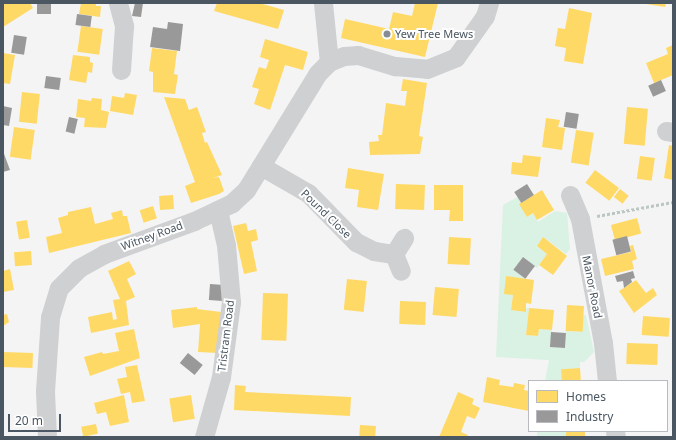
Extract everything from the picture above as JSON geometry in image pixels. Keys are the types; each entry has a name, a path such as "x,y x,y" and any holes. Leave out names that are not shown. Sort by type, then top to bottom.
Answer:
{"street":[{"path":"118,3 124,26 121,70"},
{"path":"323,3 329,62 344,56 358,55 395,66 427,69 456,57 485,16 489,3"},
{"name":"Witney Road","path":"47,437 45,391 50,317 59,288 79,268 104,254 218,210 232,203 246,190 318,73 329,62"},
{"name":"Pound Close","path":"262,166 308,193 356,242 397,262 404,238"},
{"name":"Manor Road","path":"570,195 580,219 603,343 607,380"},
{"name":"Tristram Road","path":"204,437 221,377 231,302 226,245 218,210"}],"path":[{"path":"580,219 673,202"}],"green space":[{"path":"518,197 527,217 533,213 538,222 555,211 567,213 570,249 566,254 543,237 537,246 547,254 537,268 523,257 514,270 525,279 507,276 513,295 511,310 525,312 526,308 529,308 526,335 538,336 539,329 552,330 550,346 564,348 566,331 582,332 583,315 586,315 594,352 584,362 580,362 580,368 562,370 562,380 545,380 549,360 496,357 503,205"},
{"path":"537,432 566,432 566,437 537,437"}],"building: Homes":[{"path":"3,3 30,3 33,8 3,27"},
{"path":"81,3 96,3 96,6 101,6 100,17 79,14"},
{"path":"217,3 259,3 284,10 278,29 214,11"},
{"name":"Yew Tree Mews","path":"415,3 438,3 425,57 341,38 345,19 389,29 393,12 412,16"},
{"path":"640,3 666,3 665,7"},
{"path":"569,8 592,13 583,64 564,61 566,48 555,46 558,28 565,29"},
{"path":"81,26 103,29 99,55 77,52"},
{"path":"265,39 308,52 303,70 285,65 270,110 254,104 259,89 252,87 259,67 266,69 269,60 260,57"},
{"path":"673,45 673,75 654,83 646,63 668,54 666,48"},
{"path":"152,48 177,51 174,74 178,75 175,94 153,92 153,72 149,71"},
{"path":"3,53 15,55 10,84 3,83"},
{"path":"73,55 90,57 90,62 93,63 92,73 88,72 86,83 69,80"},
{"path":"403,79 427,83 419,136 423,137 420,154 370,155 369,142 379,141 378,135 382,135 386,103 405,106 407,91 401,91"},
{"path":"22,92 40,94 37,124 19,122"},
{"path":"125,93 137,95 133,115 110,111 112,96 124,98"},
{"path":"164,97 185,99 189,110 197,107 206,132 202,133 205,143 207,142 222,175 213,178 219,177 224,191 191,203 185,186 195,182"},
{"path":"92,98 102,99 101,110 109,112 106,128 84,127 85,118 76,117 78,99 91,101"},
{"path":"627,107 648,109 645,146 624,144"},
{"path":"546,118 560,120 558,127 565,128 562,150 542,147"},
{"path":"14,127 35,130 31,160 10,157"},
{"path":"576,130 594,133 589,165 571,163"},
{"path":"669,145 673,146 673,180 664,178"},
{"path":"523,155 541,157 538,177 511,174 512,162 522,163"},
{"path":"640,156 655,158 652,181 637,179"},
{"path":"348,168 384,174 378,210 357,207 359,190 345,188"},
{"path":"595,170 619,188 609,201 585,183"},
{"path":"396,184 425,185 424,210 395,209"},
{"path":"434,185 463,185 463,221 449,221 450,210 434,210"},
{"path":"620,189 629,196 623,204 614,197"},
{"path":"542,190 554,210 537,220 533,213 527,217 519,204"},
{"path":"173,195 174,209 160,210 159,196"},
{"path":"153,206 157,218 144,223 140,210"},
{"path":"91,207 95,224 113,219 111,213 122,210 123,216 127,216 131,233 49,253 46,237 62,233 58,218 68,215 68,212"},
{"path":"637,218 641,233 615,240 611,225"},
{"path":"27,220 30,238 19,239 16,222"},
{"path":"246,223 248,231 256,229 258,240 251,242 257,271 244,274 233,226"},
{"path":"449,237 471,238 470,265 448,264"},
{"path":"543,237 567,256 553,275 539,265 547,254 537,246"},
{"path":"633,245 637,259 632,261 634,269 605,276 601,259 631,252 630,246"},
{"path":"31,251 32,265 15,266 14,252"},
{"path":"129,261 136,274 127,279 135,297 126,301 129,325 91,333 88,317 112,312 113,320 117,319 113,300 120,299 108,271"},
{"path":"10,269 14,290 3,292 3,271"},
{"path":"506,276 534,280 531,304 526,303 526,312 511,310 513,295 504,294"},
{"path":"347,279 367,281 364,312 344,310"},
{"path":"636,280 646,293 653,288 657,295 634,313 619,291"},
{"path":"435,287 459,289 456,317 433,315"},
{"path":"263,293 288,294 286,341 261,340"},
{"path":"400,301 426,302 425,325 399,324"},
{"path":"567,305 584,306 583,332 566,331"},
{"path":"197,307 197,309 221,312 218,353 198,352 200,324 173,328 171,310"},
{"path":"529,308 554,310 552,330 539,329 538,336 526,335"},
{"path":"7,314 9,322 3,326 3,315"},
{"path":"643,316 670,318 669,337 642,335"},
{"path":"134,329 140,358 90,376 84,357 102,352 103,354 119,351 115,333"},
{"path":"627,343 658,344 657,365 626,364"},
{"path":"3,352 33,353 32,368 3,367"},
{"path":"137,365 145,401 132,403 130,392 121,394 117,379 127,377 125,367"},
{"path":"580,368 581,380 562,380 561,369"},
{"path":"487,377 500,380 499,385 513,387 514,383 525,385 524,390 528,391 528,411 483,402"},
{"path":"235,385 246,386 245,392 351,397 350,416 234,410"},
{"path":"458,392 474,399 472,404 480,408 475,419 467,416 461,432 468,435 467,437 439,437"},
{"path":"124,395 129,422 110,426 106,412 97,414 94,403"},
{"path":"191,395 195,419 173,422 169,398"},
{"path":"96,424 98,434 83,437 81,427"},
{"path":"360,425 376,426 375,437 359,437"},
{"path":"566,432 585,432 585,437 566,437"}],"building: Industry":[{"path":"37,3 51,3 51,14 37,14"},
{"path":"135,3 143,3 141,17 132,16"},
{"path":"77,14 92,16 90,27 75,25"},
{"path":"168,22 183,24 180,51 150,47 153,27 167,29"},
{"path":"14,35 27,37 24,55 11,53"},
{"path":"46,76 61,78 59,90 44,88"},
{"path":"661,80 666,91 653,97 648,86"},
{"path":"3,106 12,108 9,126 3,125"},
{"path":"566,112 579,114 576,129 564,127"},
{"path":"69,117 78,119 74,134 66,132"},
{"path":"3,151 10,170 3,172"},
{"path":"527,184 534,195 521,203 514,192"},
{"path":"627,236 631,252 616,255 612,240"},
{"path":"523,257 535,266 525,279 513,270"},
{"path":"633,271 635,278 631,279 632,282 624,288 623,281 617,282 615,276"},
{"path":"210,284 224,285 223,301 209,300"},
{"path":"551,332 566,333 565,348 550,347"},
{"path":"188,353 203,365 195,375 180,363"}],"place":[{"name":"Yew Tree Mews","path":"387,34"}]}
